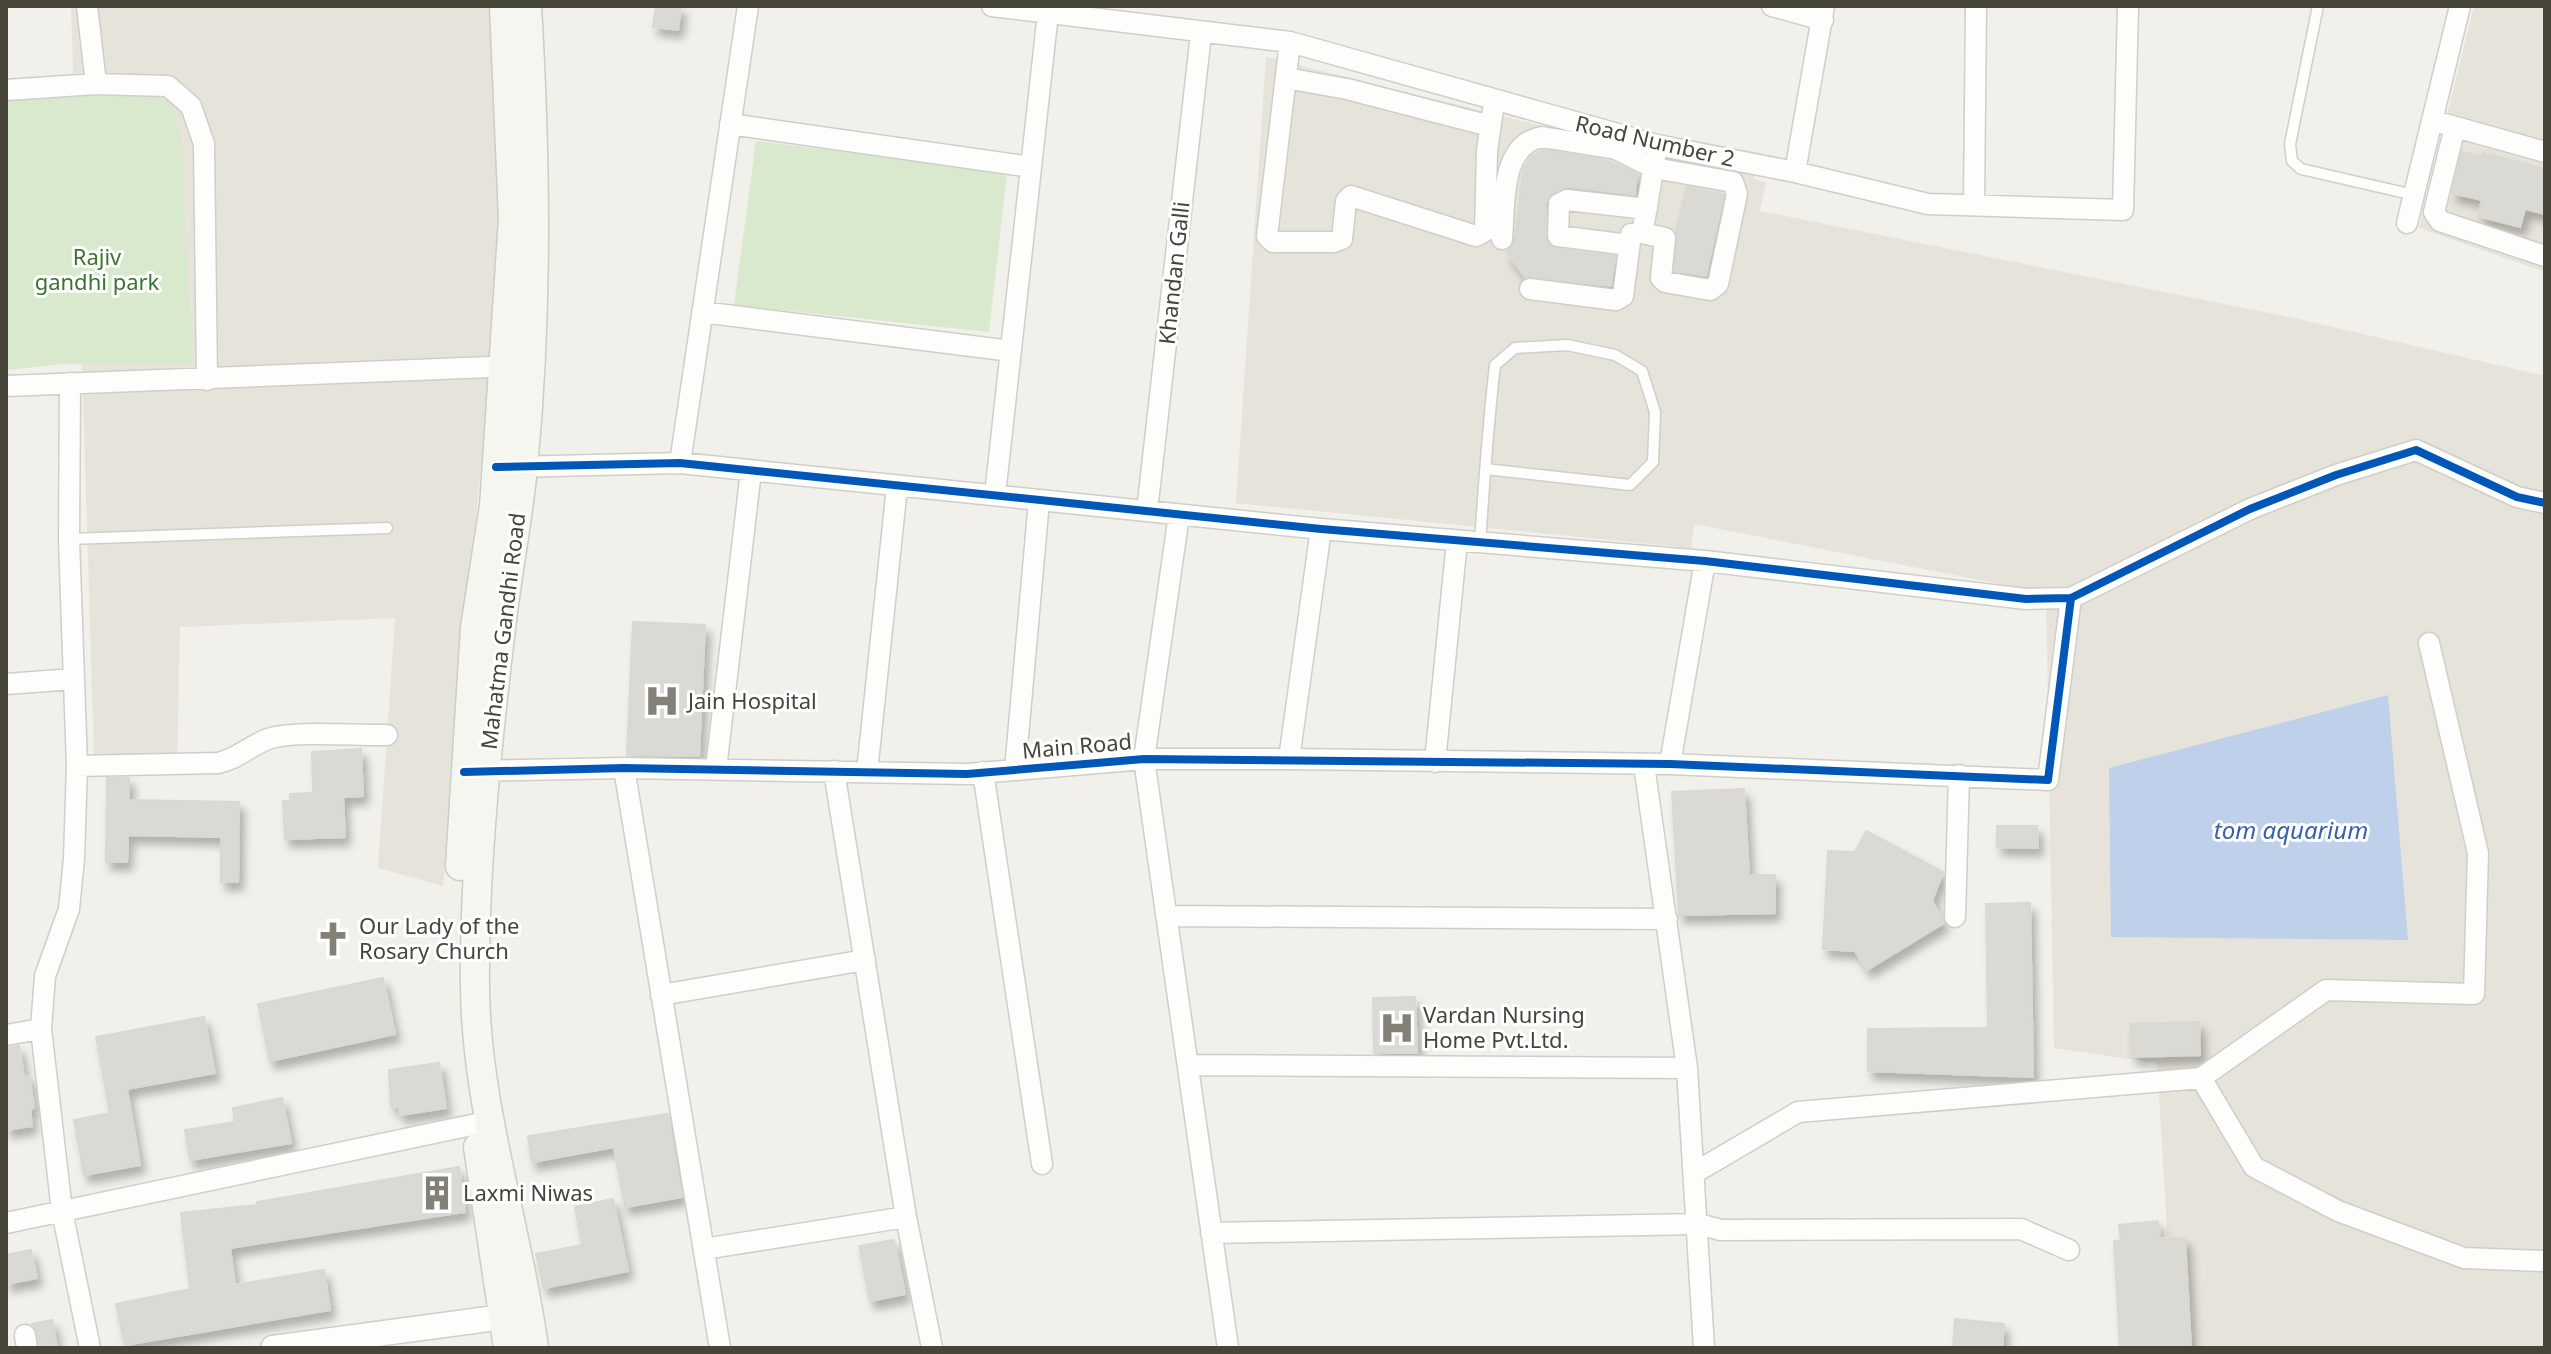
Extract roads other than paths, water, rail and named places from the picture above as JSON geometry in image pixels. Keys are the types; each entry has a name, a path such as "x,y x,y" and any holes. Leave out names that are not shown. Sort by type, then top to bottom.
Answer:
{"main road":[{"name":"Mahatma Gandhi Road","path":"504,6 516,366 510,467 494,506 475,628 475,771 457,973 518,1329"},
{"name":"Mahatma Gandhi Road","path":"516,366 535,287 535,182 527,6"}],"street":[{"path":"87,6 96,84"},
{"path":"680,463 748,6"},
{"name":"Road Number 2","path":"992,6 1201,34 1290,42 1494,102 1657,145 1795,172 1928,204 2123,210 2128,6"},
{"path":"1772,6 1823,13 1795,172"},
{"path":"1974,205 1976,6"},
{"path":"2407,223 2460,6"},
{"path":"995,495 1048,13"},
{"name":"Khandan Galli","path":"1147,511 1201,34"},
{"path":"1290,42 1267,236 1273,242 1334,242 1342,239 1346,201 1351,196 1476,236 1485,231 1494,102"},
{"path":"1286,78 1347,89 1490,126"},
{"path":"6,90 96,84 168,86 191,106 204,144 207,380"},
{"path":"2432,120 2545,152"},
{"path":"730,124 1031,167"},
{"path":"2455,127 2434,212 2440,221 2545,256"},
{"path":"1502,239 1508,172 1519,148 1531,139 1542,137 1616,149 1654,168 1733,182 1737,194 1718,284 1710,290 1665,282 1661,278 1665,238 1558,236 1559,204 1567,200 1647,209"},
{"path":"1530,289 1616,300 1623,296 1636,239 1647,209 1657,145"},
{"path":"702,312 1011,351"},
{"path":"6,386 516,366"},
{"path":"70,383 69,539 77,766 69,909 45,976 41,1029 62,1211 90,1348"},
{"path":"510,467 680,463 1321,529 1705,561 2026,599 2071,598 2250,509 2336,475 2416,450 2517,497 2545,503"},
{"path":"716,769 751,471"},
{"path":"867,772 897,487"},
{"path":"1015,770 1039,501"},
{"path":"1179,515 1144,759 1228,1348"},
{"path":"1289,759 1321,529"},
{"path":"1435,762 1457,541"},
{"path":"1670,764 1705,561"},
{"name":"Main Road","path":"475,771 624,768 983,772 1144,759 1289,759 1670,764 2048,780 2071,598"},
{"path":"1694,1173 1798,1112 2201,1078 2326,990 2474,994 2478,853 2429,643"},
{"path":"6,684 74,679"},
{"path":"77,766 218,763 235,759 268,739 286,736 387,735"},
{"path":"1644,765 1687,1068 1704,1348"},
{"path":"624,768 720,1348"},
{"path":"834,771 906,1217 932,1348"},
{"path":"983,772 1042,1164"},
{"path":"1955,917 1959,775"},
{"path":"1166,916 1667,919"},
{"path":"661,995 865,960"},
{"path":"6,1035 41,1029"},
{"path":"1188,1065 1687,1068"},
{"path":"2201,1078 2254,1167 2338,1211 2464,1258 2545,1261"},
{"path":"6,1223 482,1123"},
{"path":"704,1249 906,1217"},
{"path":"1211,1233 1698,1224 1721,1230 2021,1229 2069,1250"},
{"path":"273,1348 518,1329"},
{"path":"379,1348 518,1329"}],"lane":[{"path":"2318,6 2290,144 2292,161 2301,169 2414,195"},
{"path":"1480,543 1485,469 1495,365 1515,348 1567,345 1615,355 1642,371 1655,412 1653,462 1630,485 1485,469"},
{"path":"69,539 387,528"}],"water":[{"name":"tom aquarium","path":"2388,695 2408,940 2111,937 2109,768"}],"place":[{"name":"Jain Hospital","path":"662,701"},
{"name":"Our Lady of the Rosary Church","path":"333,939"},
{"name":"Vardan Nursing Home Pvt.Ltd.","path":"1397,1028"},
{"name":"Laxmi Niwas","path":"437,1193"}],"park label":[{"name":"Rajiv gandhi park","path":"97,270"}]}
